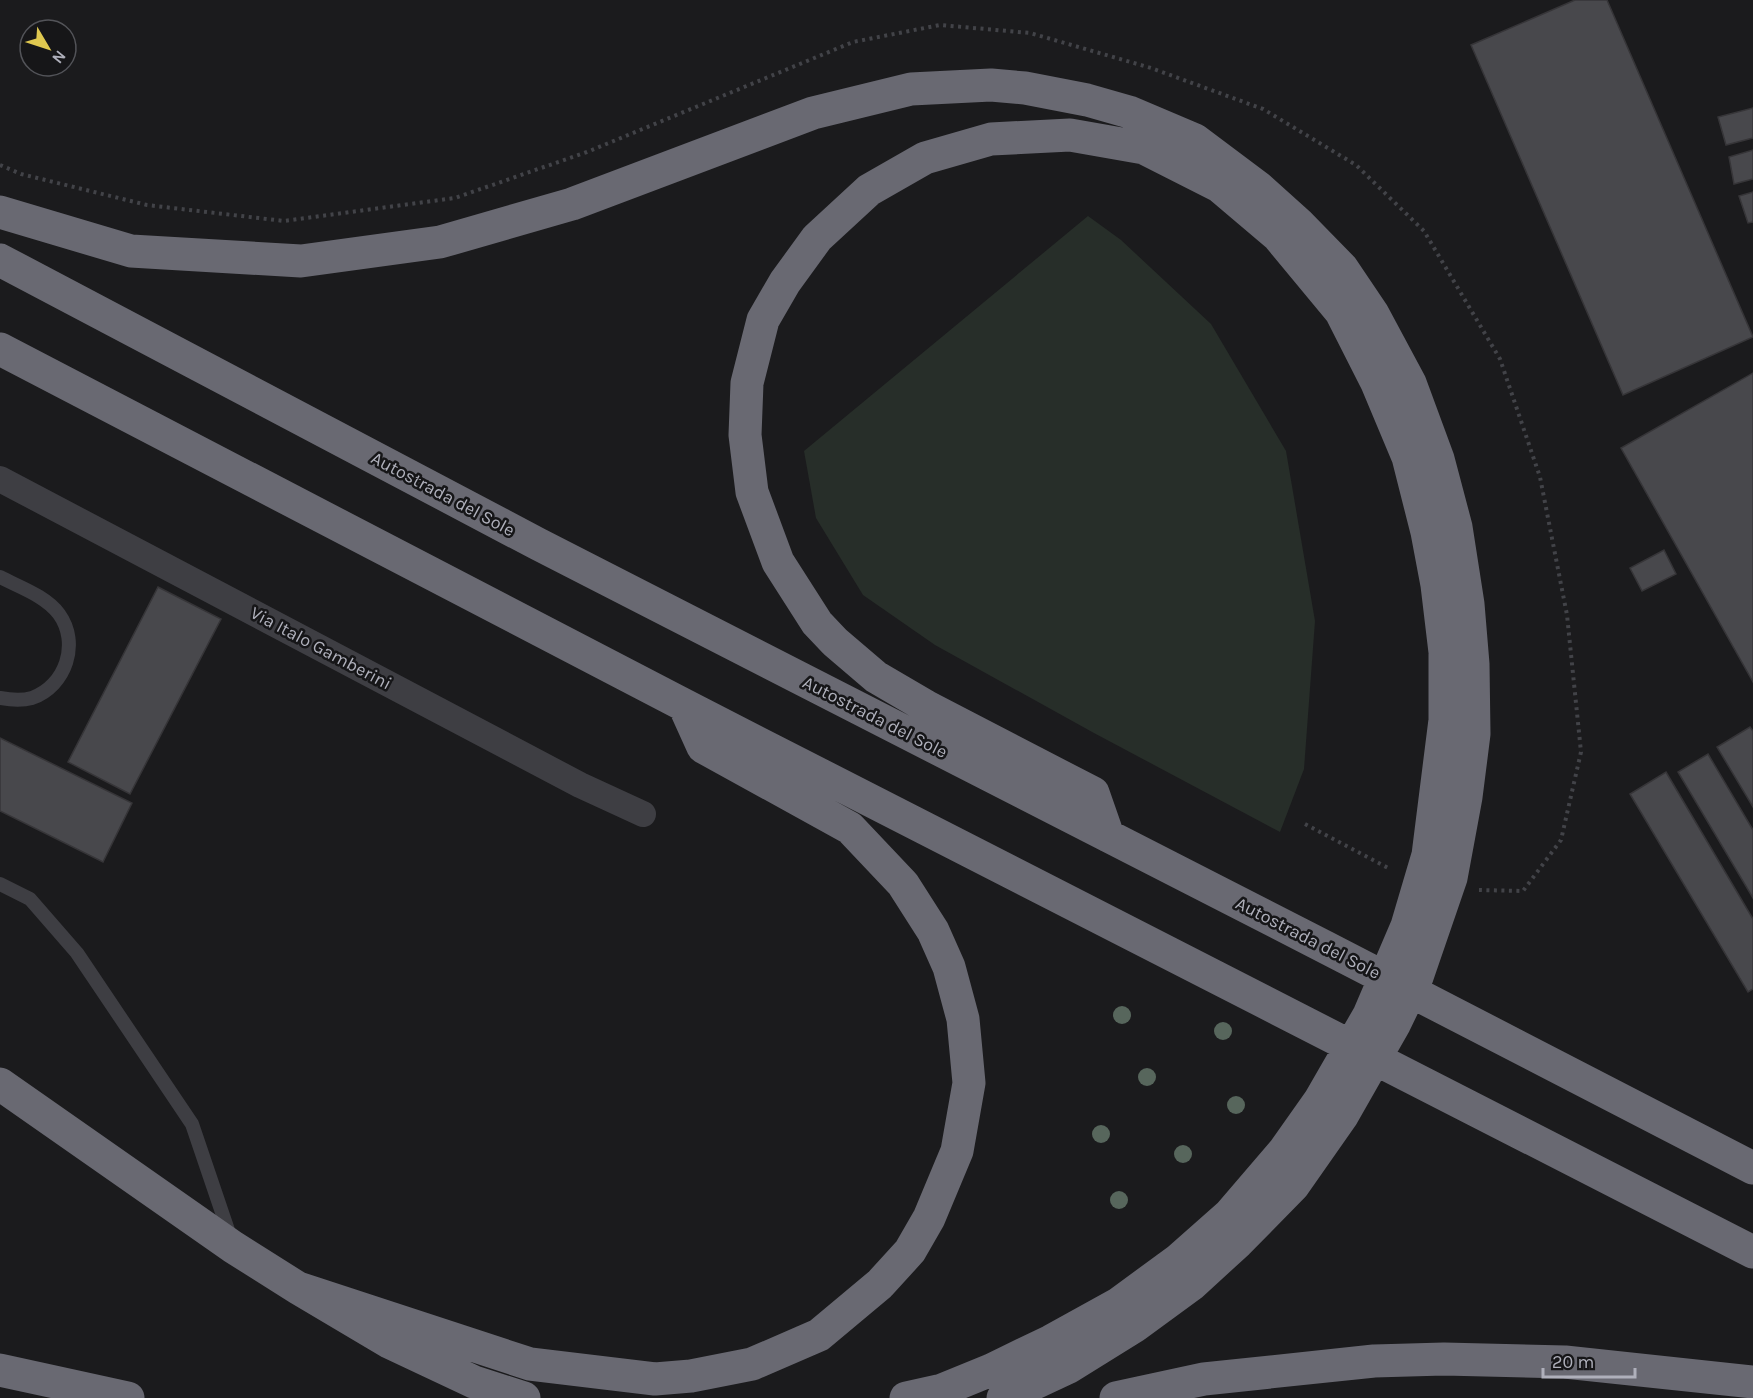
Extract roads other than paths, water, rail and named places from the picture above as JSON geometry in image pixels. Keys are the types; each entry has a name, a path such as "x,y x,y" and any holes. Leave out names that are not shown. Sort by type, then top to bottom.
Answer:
{"highway":[{"path":"0,212 130,251 301,261 440,242 572,204 813,113 911,89 960,86 991,85 1025,88 1087,100 1129,112 1195,140 1259,188 1299,224 1342,268 1373,314 1410,383 1438,459 1456,527 1468,604 1473,664 1474,734 1466,797 1451,878 1419,930"},
{"path":"906,1398 942,1390 991,1370 1051,1341 1118,1304 1178,1260 1230,1215 1284,1151 1331,1108 1395,1023 1417,977 1419,930 1445,720 1445,652 1437,585 1427,532 1408,457 1377,383 1341,312 1278,236 1228,193 1219,186 1144,148 1070,135 992,139 925,158 869,190 817,238 784,282 763,320 747,383 745,435 752,492 778,562 817,623 835,642 876,678 1093,793 1108,836"},
{"name":"Autostrada del Sole","path":"0,260 538,544 1753,1168"},
{"path":"0,349 684,705 1753,1252"},
{"path":"298,1288 530,1364 655,1379 691,1376 752,1365 819,1335 880,1284 910,1251 928,1218 957,1151 969,1083 963,1019 949,967 933,931 903,884 850,828 703,747 684,705"},
{"path":"0,1084 233,1247 298,1288 389,1342 474,1382 524,1398"},
{"path":"1003,1398 1069,1367 1135,1326 1191,1285 1238,1242 1293,1186 1331,1108"},
{"path":"1116,1398 1204,1379 1374,1361 1444,1359 1565,1362 1753,1382"},
{"path":"0,1370 128,1398"}],"street":[{"name":"Via Italo Gamberini","path":"0,479 580,785 643,814"}],"lane":[{"path":"0,577 47,602 59,614 67,629 69,646 66,663 59,678 46,691 31,698 14,700 0,698"},
{"path":"0,884 30,899 77,953 192,1124 233,1247"}]}
